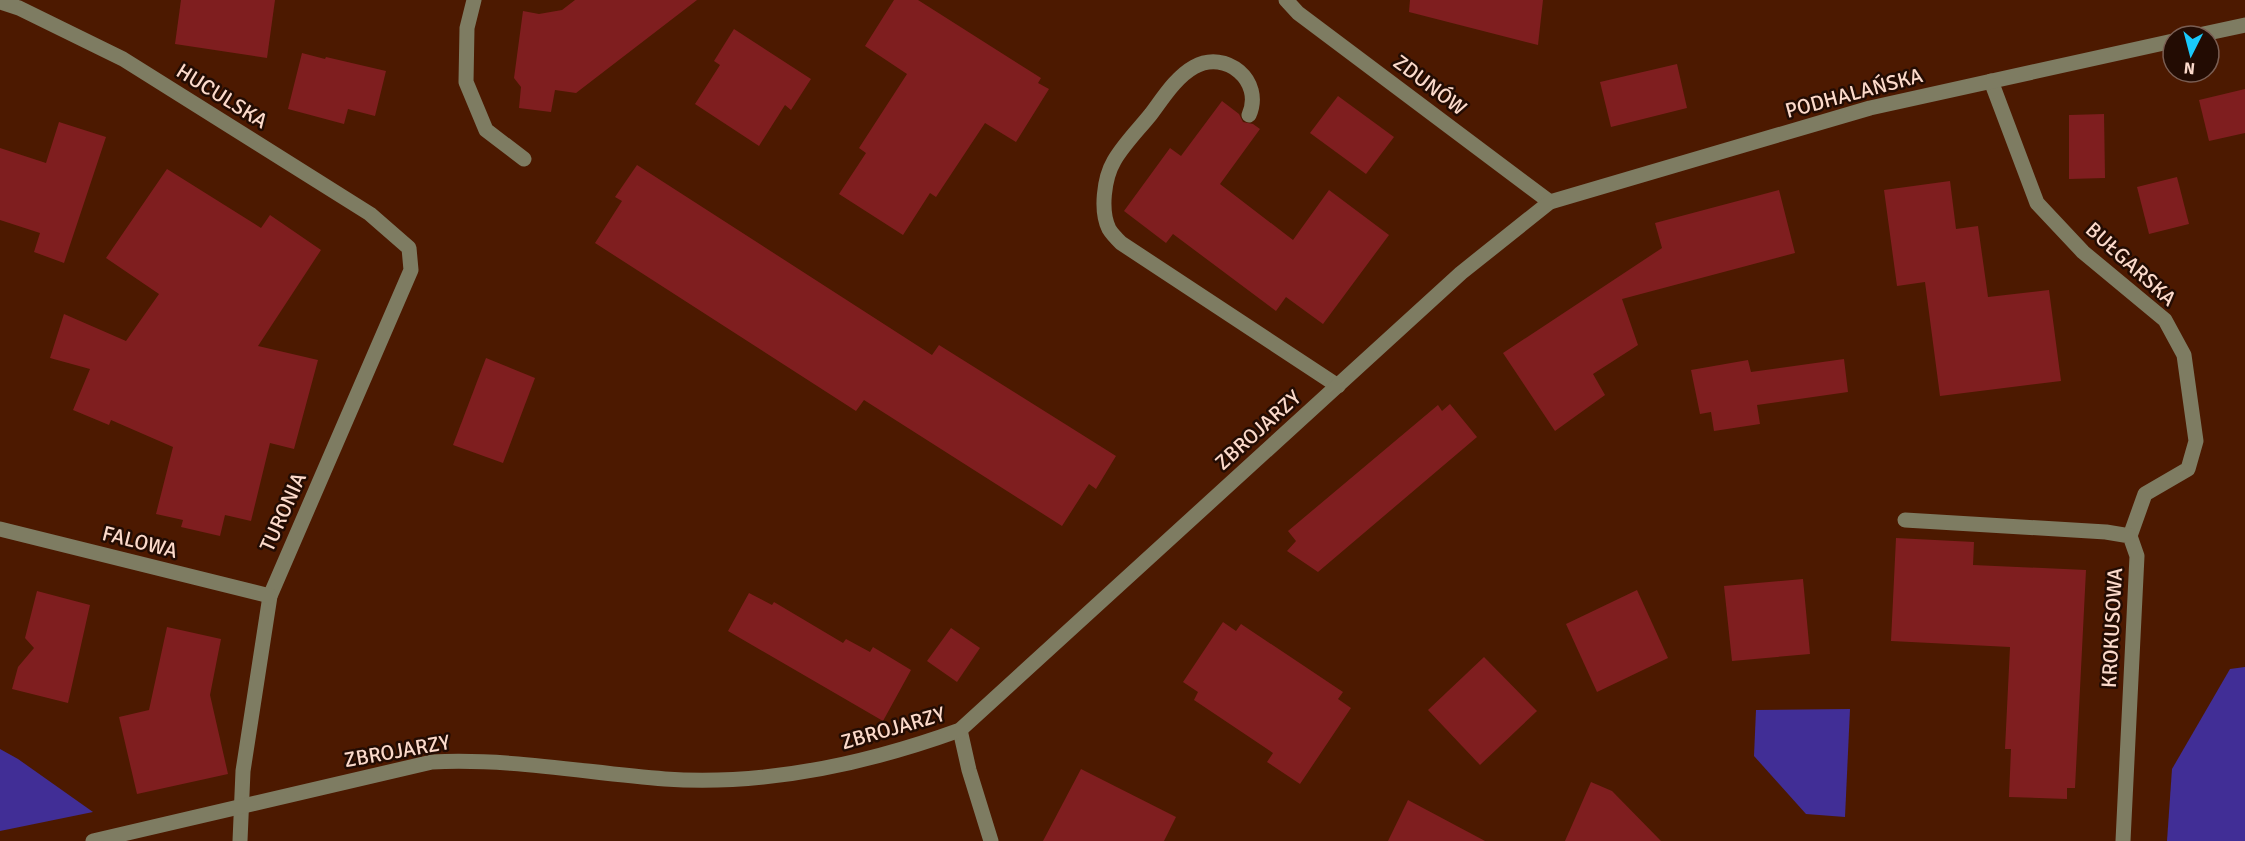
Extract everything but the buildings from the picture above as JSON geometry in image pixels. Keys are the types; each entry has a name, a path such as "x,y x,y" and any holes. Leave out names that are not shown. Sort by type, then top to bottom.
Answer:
{"street":[{"path":"474,0 467,28 466,82 486,130 524,159"},
{"name":"ZDUNÓW","path":"1286,0 1298,13 1550,202"},
{"name":"HUCULSKA","path":"0,2 19,8 123,59 370,214 409,248"},
{"path":"2221,30 2245,25"},
{"name":"PODHALAŃSKA","path":"1550,202 1870,108 2161,44"},
{"path":"1249,115 1252,108 1252,96 1249,83 1242,72 1232,65 1221,62 1194,66 1177,80 1113,162 1106,187 1104,208 1108,227 1121,243 1338,386"},
{"name":"BUŁGARSKA","path":"1991,81 2037,203 2083,252 2165,320 2184,355 2196,441 2188,469 2145,494 2130,536"},
{"name":"ZBROJARZY","path":"93,841 432,762 469,760 664,779 742,780 863,760 907,749 960,730 1461,273 1550,202"},
{"name":"TURONIA","path":"240,841 243,771 270,596 411,270 409,248"},
{"path":"1905,520 2106,532 2130,536"},
{"name":"FALOWA","path":"0,530 270,596"},
{"name":"KROKUSOWA","path":"2123,841 2137,556 2130,536"},
{"path":"960,730 969,770 991,841"}],"shaded area":[{"path":"2245,667 2245,841 2167,841 2172,769 2230,669"},
{"path":"1850,709 1845,817 1806,814 1754,756 1756,710"},
{"path":"0,749 18,759 93,812 0,831"}]}
